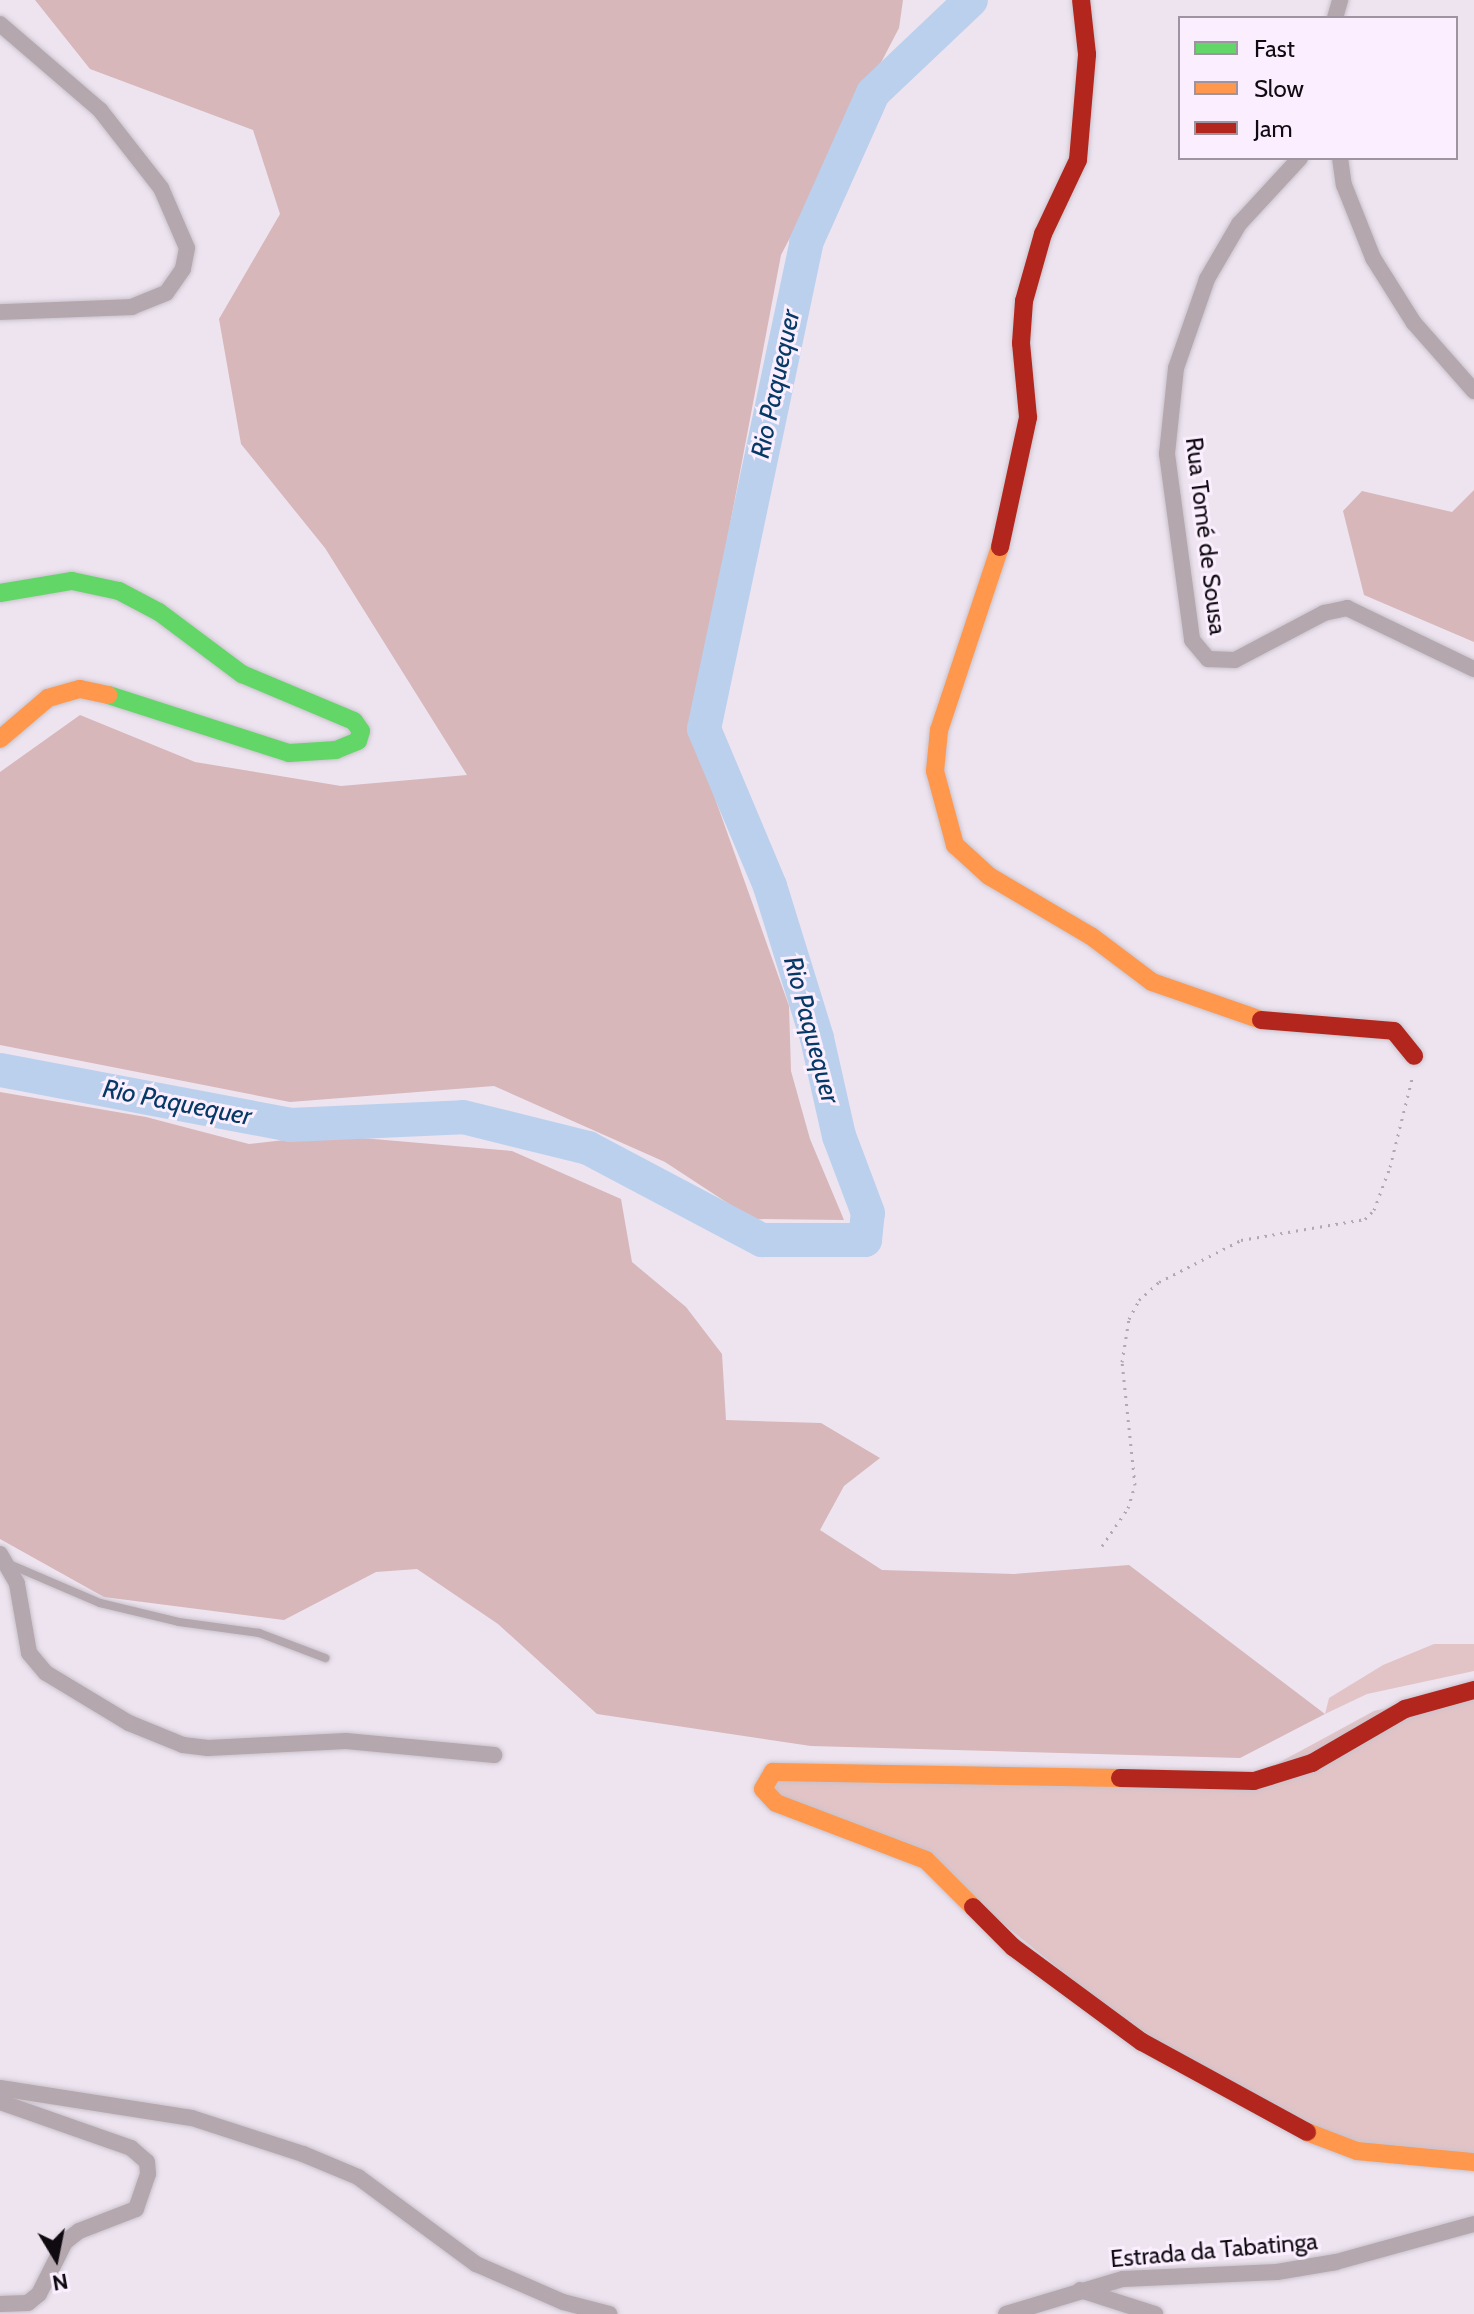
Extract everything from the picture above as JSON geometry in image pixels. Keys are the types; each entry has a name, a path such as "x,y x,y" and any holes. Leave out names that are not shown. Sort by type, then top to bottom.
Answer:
{"street":[{"path":"1081,0 1087,54 1078,160 1043,234 1024,301 1021,343 1028,417 1023,454 996,563 939,730 935,771 942,808 955,845 989,876 1091,936 1152,982 1255,1020 1394,1031 1414,1056"},
{"path":"0,24 100,110 161,188 187,248 183,269 166,293 132,307 0,312"},
{"name":"Rua Tomé de Sousa","path":"1298,160 1239,224 1207,279 1176,368 1167,454 1192,640 1208,659 1235,660 1324,613 1347,608 1474,669"},
{"path":"1340,160 1344,185 1373,258 1414,323 1474,391"},
{"path":"0,593 72,581 119,591 159,612 242,674 354,721 361,731 358,741 336,750 289,753 129,699 80,689 48,698 0,739"},
{"path":"5,1559 29,1653 46,1673 116,1716 183,1745 235,1750 346,1741 494,1755"},
{"path":"1474,1690 1405,1709 1312,1763 1254,1781 793,1769 773,1772 763,1789 776,1803 926,1860 1013,1947 1142,2042 1292,2124 1357,2151 1474,2162"},
{"path":"0,2088 192,2118 303,2154 358,2177 476,2264 563,2302 609,2314"},
{"path":"0,2102 131,2148 147,2162 148,2174 136,2209 79,2231 65,2242 39,2294 28,2303 0,2304"},
{"name":"Estrada da Tabatinga","path":"1006,2314 1123,2279 1277,2272 1336,2262 1474,2224"},
{"path":"1079,2290 1155,2314"}],"lane":[{"path":"5,1559 100,1603 179,1622 259,1633 325,1658"}],"path":[{"path":"1102,1546 1128,1508 1135,1485 1122,1362 1129,1319 1139,1300 1183,1267 1241,1240 1365,1219 1390,1167 1414,1056"}],"shaded area":[{"path":"35,0 903,0 899,28 781,255 691,731 789,1006 791,1071 810,1139 844,1220 752,1219 665,1162 494,1086 290,1102 0,1045 0,772 80,715 195,762 341,786 467,775 325,548 241,444 219,319 280,214 253,130 90,69"},
{"path":"1474,490 1474,642 1364,595 1343,511 1362,491 1452,512"},
{"path":"0,1092 146,1117 249,1144 327,1135 512,1151 621,1199 632,1262 686,1307 722,1354 726,1420 821,1423 880,1458 844,1486 820,1530 882,1570 1014,1574 1129,1565 1325,1714 1240,1758 811,1746 597,1714 498,1624 417,1569 376,1572 284,1620 104,1597 0,1539"},
{"path":"1434,1644 1474,1644 1474,1671 1367,1694 1325,1714 1329,1698 1383,1665"},
{"path":"1474,1689 1474,2156 1330,2139 1153,2045 916,1853 758,1793 771,1770 1238,1785 1374,1711"}],"waterway":[{"name":"Rio Paquequer","path":"0,1070 290,1125 463,1117 588,1148 762,1240 865,1240 868,1213 839,1136 817,1038 770,886 704,729 806,243 873,93 971,0"}],"traffic: fast":[{"path":"0,593 72,581 119,591 159,612 242,674 354,721 361,731 358,741 336,750 289,753 108,695"}],"traffic: slow":[{"path":"1000,547 939,730 935,771 955,845 989,876 1091,936 1152,982 1261,1020"},
{"path":"0,739 48,698 80,689 108,695"},
{"path":"973,1907 926,1860 776,1803 763,1789 773,1772 1120,1778"},
{"path":"1307,2132 1357,2151 1474,2162"}],"traffic: jam":[{"path":"1000,547 1028,417 1021,343 1024,301 1043,234 1078,160 1087,54 1081,0"},
{"path":"1261,1020 1394,1031 1414,1056"},
{"path":"1120,1778 1254,1781 1312,1763 1405,1709 1474,1690"},
{"path":"973,1907 1013,1947 1142,2042 1307,2132"}]}
